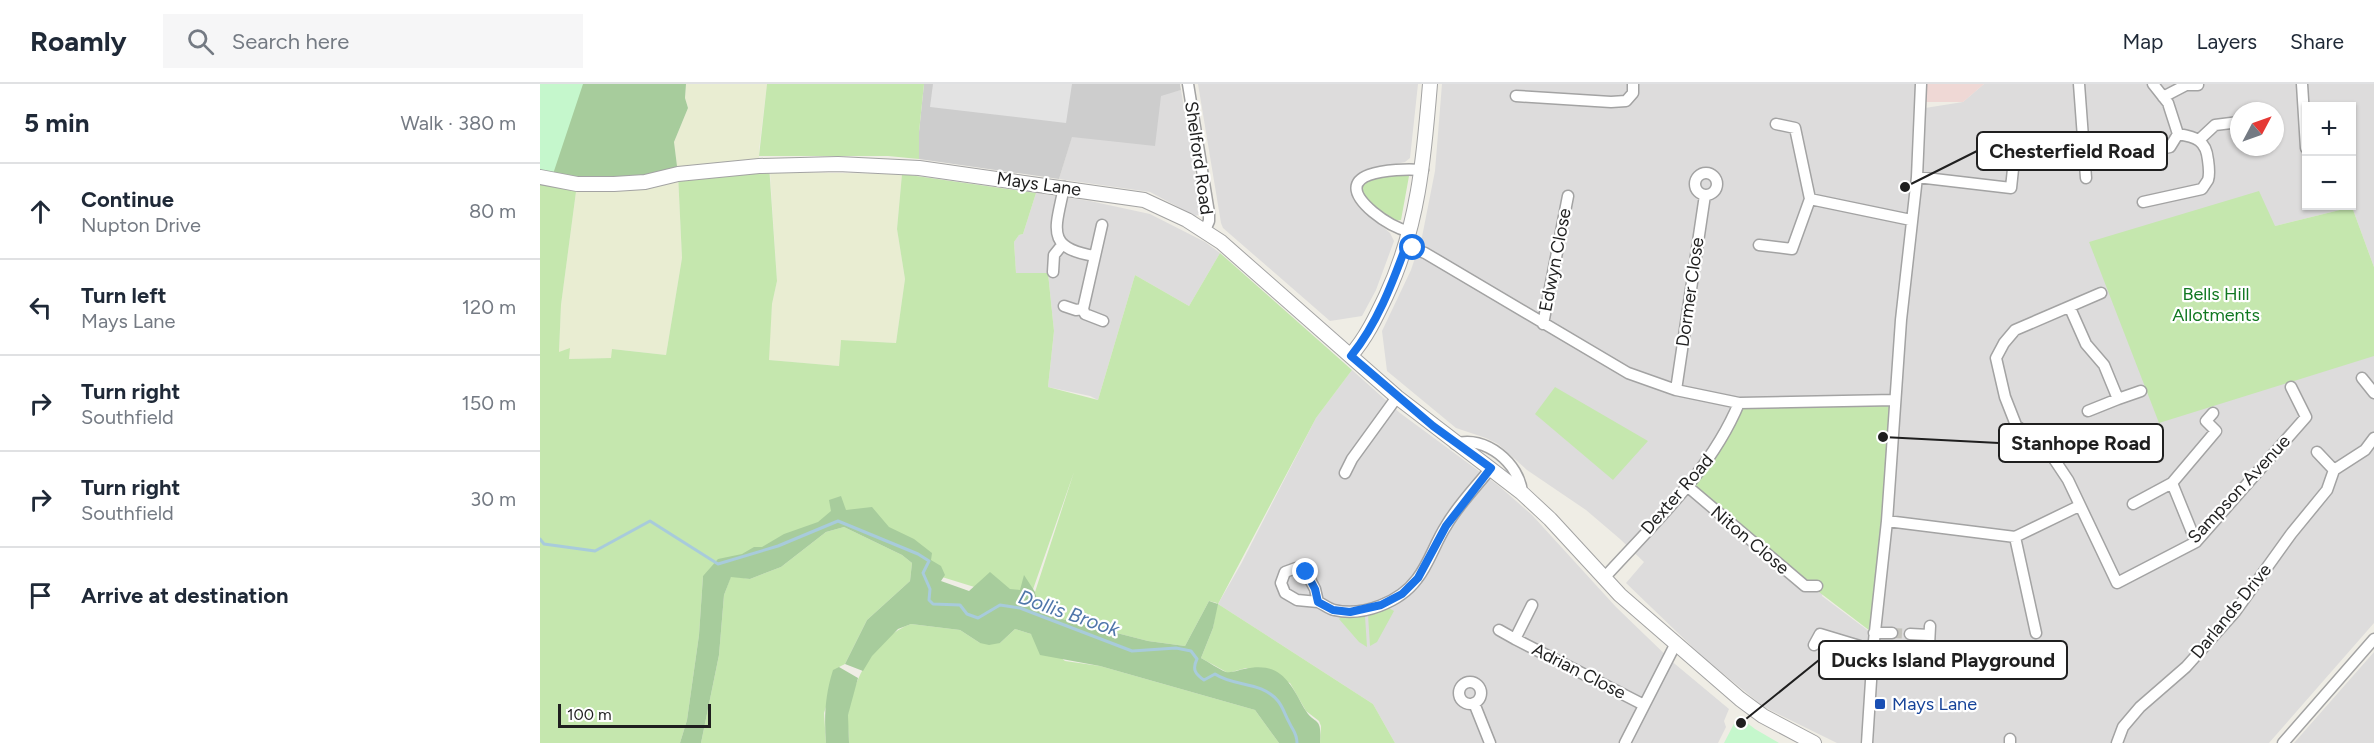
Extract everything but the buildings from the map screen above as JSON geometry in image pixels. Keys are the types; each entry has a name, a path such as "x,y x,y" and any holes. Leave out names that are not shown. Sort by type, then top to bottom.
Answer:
{"street":[{"name":"Shelford Road","path":"1188,84 1209,213 1205,230"},
{"path":"1351,356 1370,329 1395,276 1406,246 1423,170 1430,84"},
{"path":"1516,96 1626,101 1633,93 1633,84"},
{"path":"1867,743 1874,633 1887,521 1895,400 1911,219 1917,177 1921,84"},
{"path":"2079,84 2086,178"},
{"path":"2153,84 2168,103 2178,134 2170,147 2156,150"},
{"path":"2302,84 2303,102"},
{"path":"2163,97 2186,85 2198,85"},
{"path":"1759,245 1792,249 1810,199 1798,134 1795,128 1776,124"},
{"path":"2200,139 2215,125 2230,124"},
{"path":"2143,202 2202,189 2206,185 2210,175 2208,153 2200,139 2178,134"},
{"name":"Mays Lane","path":"540,177 577,184 614,184 645,182 678,174 728,168 838,164 920,168 1144,200 1205,230 1233,252 1397,397 1455,444 1491,468 1522,493 1550,519 1604,578 1676,645 1753,710 1814,743"},
{"path":"1410,232 1388,224 1362,202 1357,185 1361,178 1370,173 1403,169 1423,170"},
{"path":"1917,177 2011,188 2013,169"},
{"path":"1064,187 1056,224 1057,234 1062,245 1069,250 1095,256"},
{"name":"Dormer Close","path":"1676,390 1705,195"},
{"name":"Edwyn Close","path":"1543,324 1568,196"},
{"path":"1810,199 1911,219"},
{"path":"1102,225 1083,309 1085,314 1103,321"},
{"path":"1053,272 1054,255 1062,245"},
{"path":"1406,246 1425,253 1629,373 1676,390 1739,403 1895,400"},
{"path":"1887,521 2015,537 2079,506 2068,480 2052,456 2016,425 2005,397 1996,358 2004,343 2015,330 2101,293"},
{"path":"1064,306 1076,310 1083,309"},
{"path":"2070,308 2086,344 2104,365 2118,399"},
{"path":"2362,378 2374,393"},
{"name":"Sampson Avenue","path":"2079,506 2117,583 2196,542 2306,417 2291,387"},
{"path":"2088,411 2141,391"},
{"path":"1345,473 1352,459 1397,397"},
{"name":"Dexter Road","path":"1604,578 1687,486 1715,451 1739,403"},
{"path":"2133,504 2172,483 2216,431 2206,421 2213,413"},
{"path":"2317,452 2334,470 2365,450 2374,438"},
{"name":"Mays Lane","path":"1455,444 1467,440 1497,453 1513,468 1521,481 1522,493"},
{"path":"1318,602 1333,610 1350,612 1381,605 1402,594 1418,578 1446,526 1491,468"},
{"name":"Darlands Drive","path":"2117,743 2123,727 2140,707 2186,667 2235,612 2291,534 2327,490 2334,470"},
{"path":"2172,483 2196,542"},
{"name":"Niton Close","path":"1687,486 1805,586 1817,586"},
{"path":"2015,537 2036,633"},
{"name":"Adrian Close","path":"1532,604 1515,639 1644,705"},
{"path":"1498,630 1515,639"},
{"path":"1910,634 1930,630 1931,651 1939,652"},
{"path":"1874,633 1892,633"},
{"path":"1814,645 1820,634 1873,650"},
{"path":"2283,743 2374,639"},
{"path":"1625,743 1676,645"},
{"path":"1474,703 1490,743"}],"shaded area":[{"path":"924,84 1180,84 1181,90 1161,96 1155,146 1072,137 1059,179 919,159"},
{"path":"933,84 1072,84 1066,123 930,107"},
{"path":"1198,84 1418,84 1410,158 1405,162 1363,171 1355,178 1351,188 1357,205 1390,233 1394,241 1376,290 1362,316 1330,321 1223,228"},
{"path":"1442,84 1921,84 1925,108 1963,102 1984,84 2374,84 2374,267 2353,210 2356,210 2356,102 2302,102 2302,210 2340,210 2275,226 2089,242 2374,356 2374,623 2269,743 1873,743 1892,400 1822,596 1874,635 1860,743 1837,743 1764,707 1705,659 1626,583 1644,562 1586,510 1527,470 1498,444 1456,428 1387,371 1382,331 1411,270 1422,237 1435,171"},
{"path":"1921,84 1984,84 1963,102 1921,102"},
{"path":"1181,90 1202,214 1195,216 1150,192 1059,179 1072,136 1161,95"},
{"path":"1036,193 1090,201 1150,214 1205,242 1220,253 1189,306 1135,275 1098,400 1090,396 1048,387 1054,331 1048,273 1016,274 1014,242 1019,235 1023,234"},
{"path":"1352,370 1400,413 1499,486 1532,515 1616,607 1675,664 1729,709 1724,721 1726,727 1718,743 1395,743 1373,704 1218,604 1316,418"},
{"path":"2374,652 2374,743 2294,743"}],"green space":[{"path":"540,84 686,84 685,98 688,108 674,142 678,174 645,182 551,179"},
{"path":"540,84 583,84 552,177 540,175"},
{"path":"686,84 767,84 759,166 678,175 682,258 666,355 613,349 612,358 569,359 559,352 561,305 577,184 678,174 674,142 688,108 685,98"},
{"path":"767,84 924,84 919,159 888,156 759,156"},
{"path":"769,165 777,281 772,304 769,360 839,366 841,340 896,343 905,279 897,229 902,174 1036,193 1023,234 1019,235 1014,242 1016,273 1048,273 1054,331 1048,387 1098,400 1135,275 1189,306 1220,253 1352,370 1316,418 1218,604 1373,704 1395,743 1320,743 1319,721 1306,711 1290,683 1246,668 1228,673 1201,658 1213,628 1217,603 1209,601 1185,646 1148,641 1058,618 1039,607 1035,592 1074,472 1030,598 1010,598 942,577 918,554 838,521 703,576 699,635 687,720 680,743 540,743 540,177 577,184 561,305 559,352 570,348 569,359 611,358 612,349 666,355 682,258 678,174"},
{"path":"770,172 902,174 897,229 905,279 896,343 841,340 839,366 768,360 772,304 777,281"},
{"path":"1406,173 1409,176 1401,220 1393,221 1364,197 1362,185 1367,179"},
{"name":"Bells Hill Allotments","path":"2259,191 2275,226 2340,210 2353,210 2374,267 2374,356 2159,423 2089,242"},
{"path":"1555,387 1648,441 1613,480 1535,414"},
{"path":"1895,400 1874,634 1731,525 1687,486 1739,403"},
{"path":"841,496 846,510 872,507 889,527 914,539 932,553 931,560 941,566 945,575 941,581 969,591 990,572 1010,589 1020,590 1024,575 1035,592 1039,607 1058,618 1148,641 1185,646 1209,601 1218,604 1213,628 1201,658 1226,672 1256,667 1274,670 1282,675 1308,714 1319,724 1320,743 1279,743 1255,710 1100,666 1040,655 1031,634 1015,629 1000,643 989,645 980,643 960,630 911,624 898,629 872,656 863,671 845,664 867,620 910,581 912,563 902,555 844,527 826,532 781,567 750,579 731,577 724,595 719,655 701,743 680,743 687,720 699,635 703,576 718,559 742,554 754,547 762,547 784,534 818,522 831,511 829,500"},
{"path":"844,527 902,555 912,563 910,581 867,620 845,664 839,667 824,713 826,743 701,743 719,655 724,595 731,576 750,579 781,567 826,532"},
{"path":"1389,608 1394,611 1377,642 1370,646 1368,615"},
{"path":"1365,616 1367,647 1359,642 1339,619"},
{"path":"911,624 960,630 980,643 1000,643 1015,629 1031,634 1065,661 1100,666 1255,710 1279,743 849,743 848,714 861,673 868,660 887,638"},
{"path":"839,667 858,678 848,715 849,743 826,743 825,715 828,688 833,670"},
{"path":"1738,716 1755,729 1779,743 1724,743"}],"waterway":[{"name":"Dollis Brook","path":"540,539 544,544 595,551 650,521 718,564 778,546 838,521 918,554 929,561 923,573 930,589 929,600 933,604 960,605 967,614 978,618 1000,605 1020,608 1132,651 1176,648 1191,651 1197,659 1195,671 1204,680 1215,674 1264,690 1278,701 1296,734 1297,743"}],"tunnel":[{"path":"1892,633 1910,634"}],"place":[{"name":"Chesterfield Road","path":"1905,187"},
{"name":"Stanhope Road","path":"1883,437"},
{"name":"Mays Lane","path":"1880,704"},
{"name":"Ducks Island Playground","path":"1741,723"}],"route":[{"path":"1306,572 1315,589 1318,602 1333,610 1350,612 1366,609 1396,598 1409,589 1418,578 1446,526 1491,468 1455,444 1351,356 1370,329 1395,276 1406,246 1413,248"}]}
